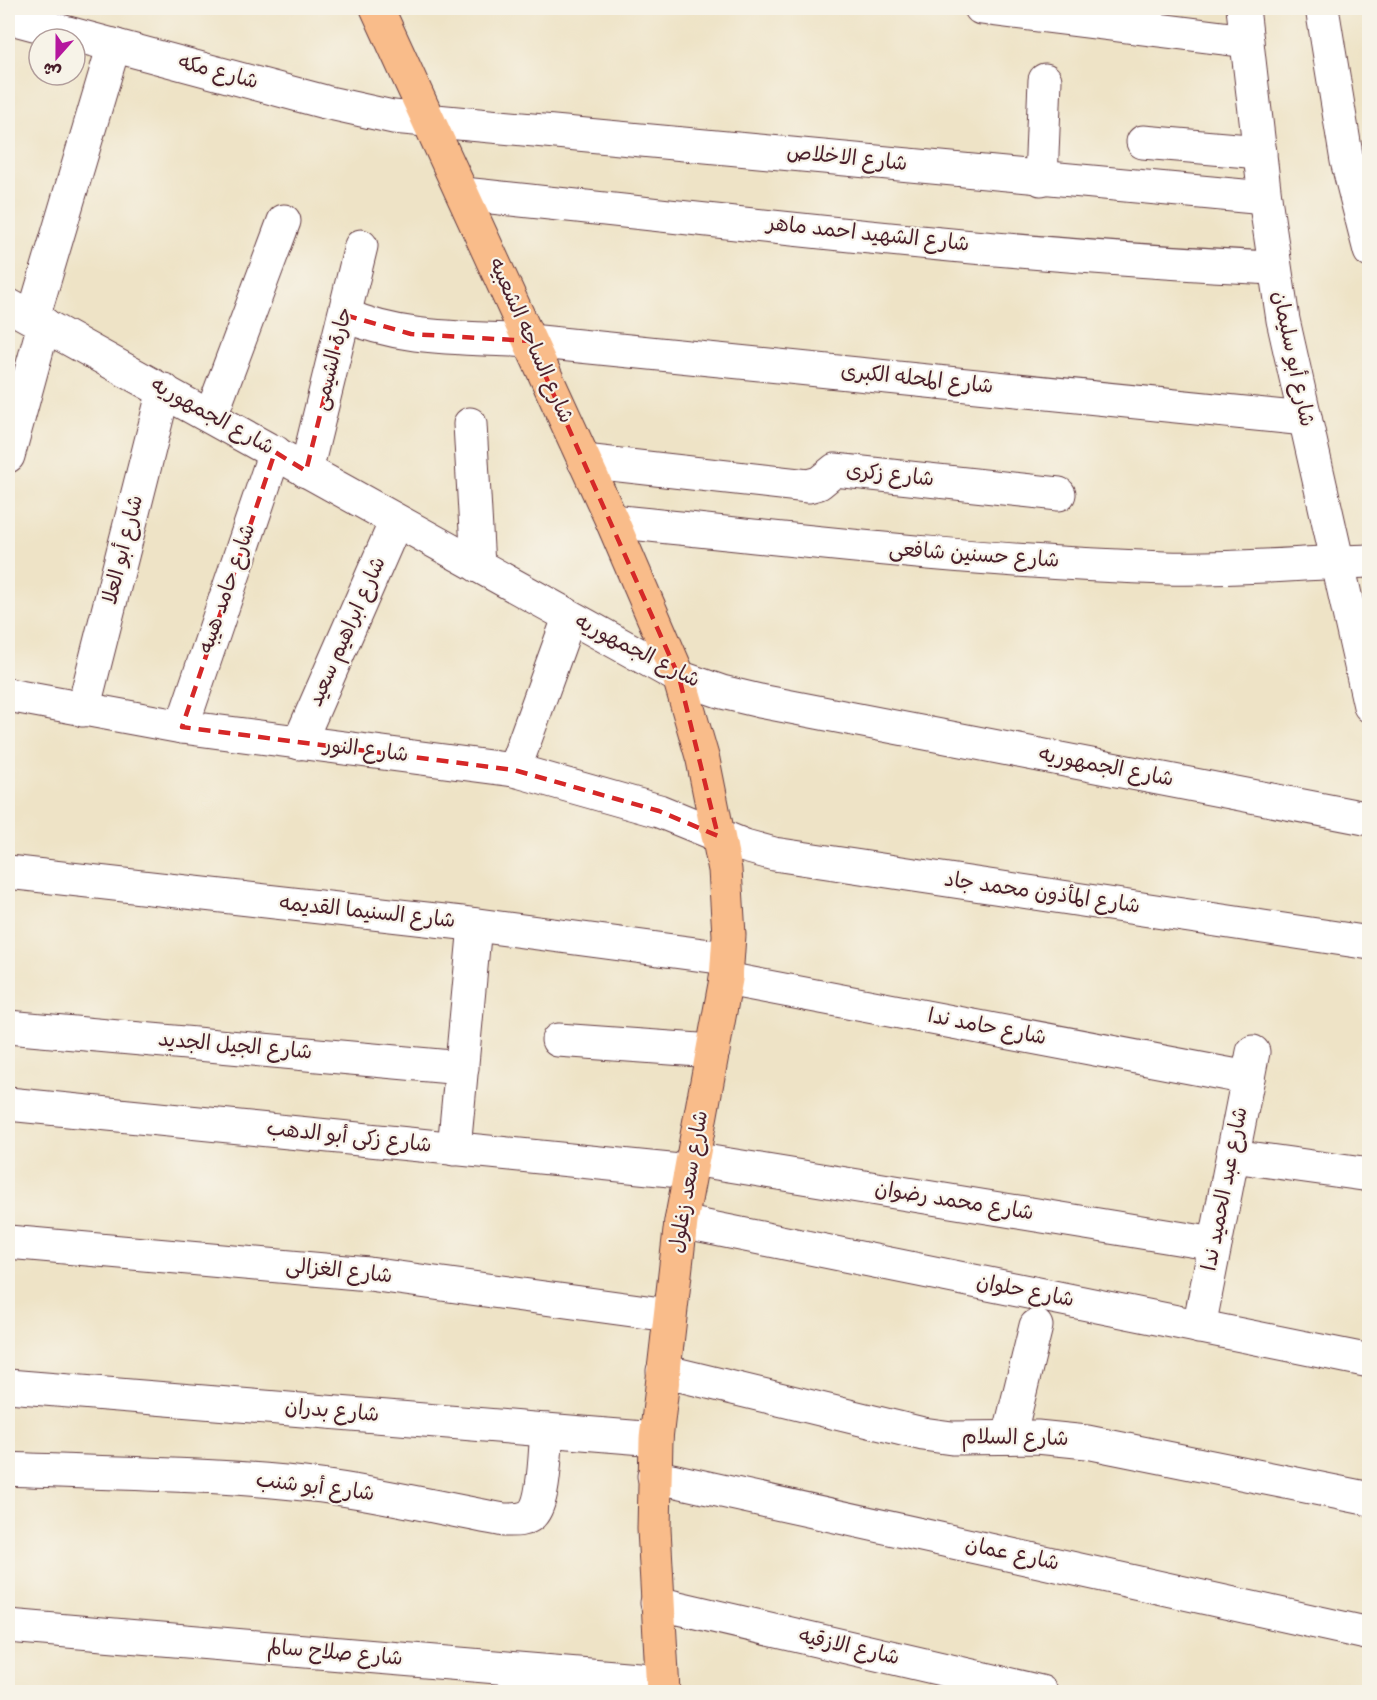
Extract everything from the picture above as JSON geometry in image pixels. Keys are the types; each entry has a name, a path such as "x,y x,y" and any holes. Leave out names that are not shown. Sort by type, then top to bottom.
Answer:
{"main road":[{"name":"شارع الساحه الشعبيه","path":"377,8 464,194 680,677"},
{"name":"شارع سعد زغلول","path":"662,1687 657,1603 654,1476 656,1439 681,1222 713,1051 729,935 725,870 703,760 680,677"}],"street":[{"path":"984,8 1247,41"},
{"name":"شارع أبو سليمان","path":"1243,8 1274,268 1305,419 1370,706"},
{"path":"1322,8 1347,161 1370,251"},
{"name":"شارع مكه","path":"10,22 114,45 325,102 393,117 430,120"},
{"path":"8,456 28,316 114,45"},
{"path":"1041,179 1045,80"},
{"name":"شارع الاخلاص","path":"430,120 1041,179 1265,198"},
{"path":"1143,142 1260,152"},
{"name":"شارع الشهيد احمد ماهر","path":"464,194 1035,252 1166,263 1274,268"},
{"path":"211,416 284,221"},
{"name":"حارة الشيمى","path":"306,471 361,246"},
{"name":"شارع المحله الكبرى","path":"345,315 376,327 411,334 530,341 1305,419"},
{"name":"شارع الجمهوريه","path":"28,316 211,416 569,618 680,677 722,692 760,701 1370,819"},
{"name":"شارع أبو العلا","path":"83,710 164,390"},
{"path":"470,424 478,566"},
{"name":"شارع حامد هيبه","path":"182,727 275,452"},
{"name":"شارع زكرى","path":"584,461 808,486 819,483 826,475 836,471 1059,494"},
{"name":"شارع ابراهيم سعيد","path":"299,743 396,521"},
{"name":"شارع حسنين شافعى","path":"612,521 908,551 1076,564 1167,568 1337,563"},
{"path":"1337,563 1370,561"},
{"path":"514,770 569,618"},
{"name":"شارع النور","path":"8,695 182,727 514,770 659,811 699,825 718,836"},
{"name":"شارع المأذون محمد جاد","path":"718,836 774,855 1370,943"},
{"name":"شارع السنيما القديمه","path":"8,872 475,925 726,969"},
{"path":"454,1149 475,925"},
{"name":"شارع حامد ندا","path":"726,969 1250,1065"},
{"name":"شارع الجيل الجديد","path":"8,1027 462,1068"},
{"path":"558,1040 713,1051"},
{"name":"شارع عبد الحميد ندا","path":"1199,1327 1250,1065"},
{"name":"شارع زكى أبو الدهب","path":"8,1104 454,1149 691,1166"},
{"path":"1233,1156 1370,1175"},
{"name":"شارع محمد رضوان","path":"691,1166 1215,1244"},
{"name":"شارع حلوان","path":"681,1222 1370,1361"},
{"name":"شارع الغزالى","path":"8,1242 369,1274 669,1315"},
{"path":"1009,1437 1036,1326"},
{"name":"شارع السلام","path":"663,1371 922,1434 952,1438 1062,1438 1370,1499"},
{"name":"شارع بدران","path":"8,1386 656,1439"},
{"name":"شارع أبو شنب","path":"8,1469 154,1474 274,1482 360,1493 504,1520 520,1520 532,1513 539,1498 548,1430"},
{"name":"شارع عمان","path":"654,1476 1370,1634"},
{"name":"شارع الازقيه","path":"657,1603 1041,1692"},
{"name":"شارع صلاح سالم","path":"8,1626 662,1687"}],"highlighted area":[{"path":"345,315 411,334 530,341 679,677 718,836 659,811 514,770 182,727 275,452 306,471"}]}
